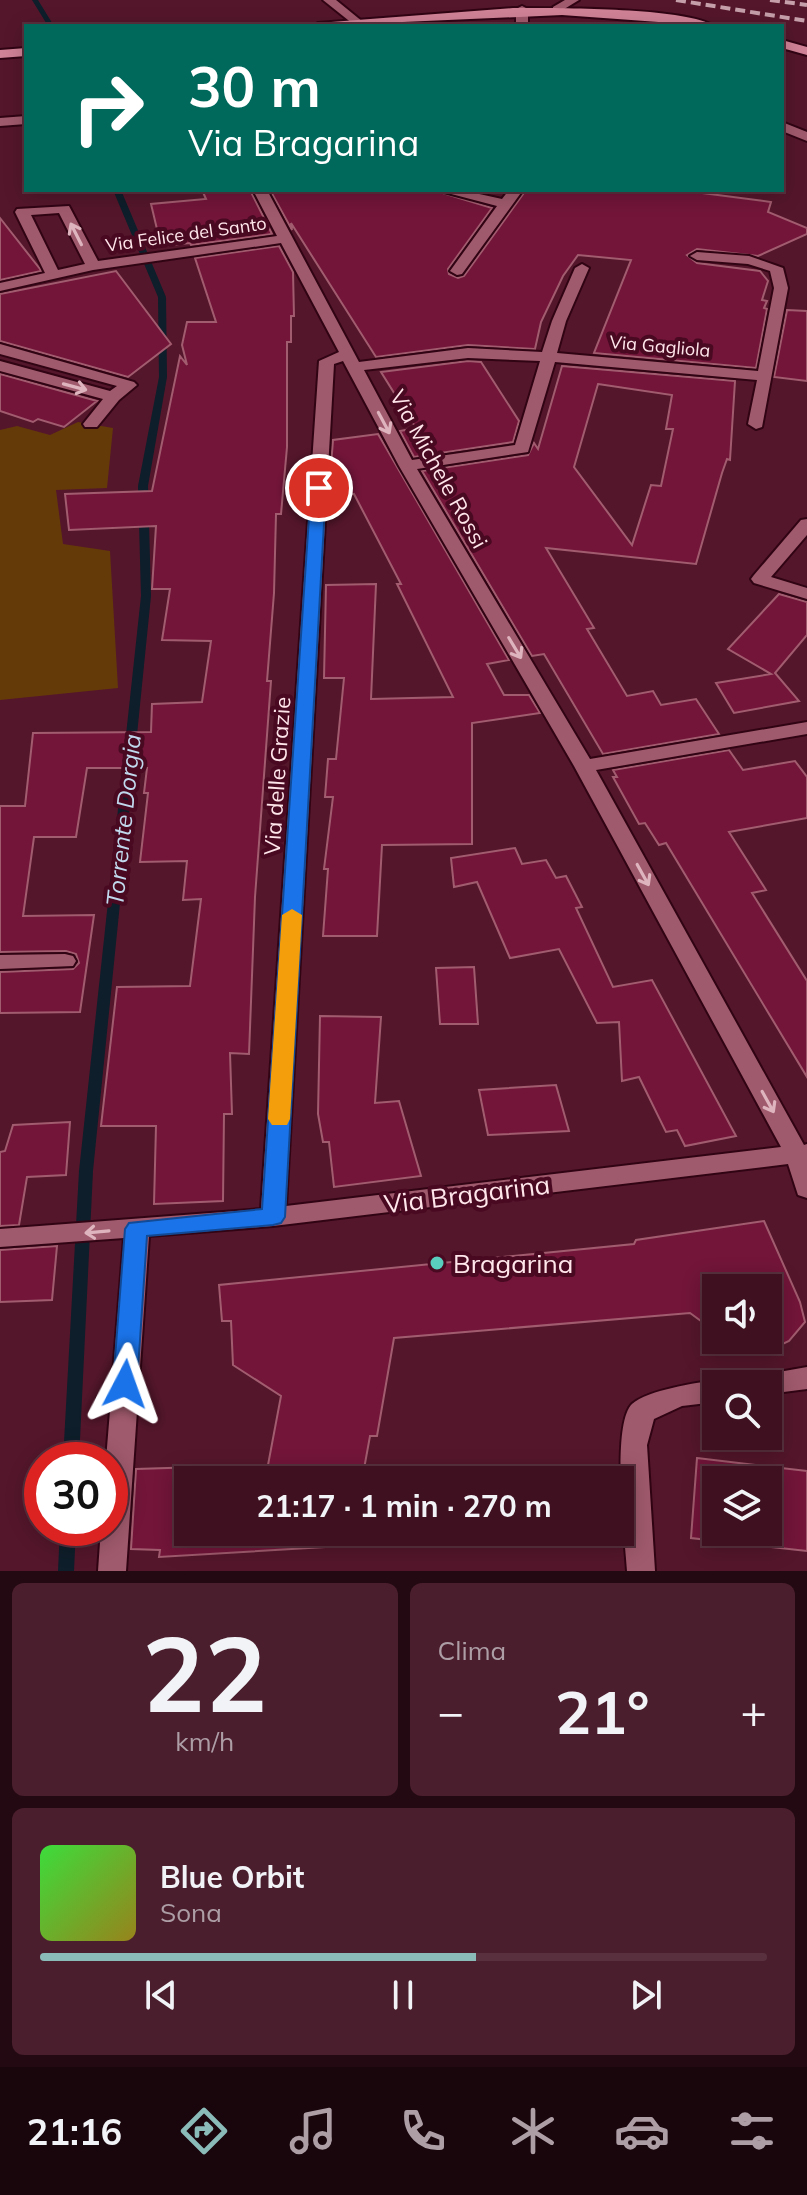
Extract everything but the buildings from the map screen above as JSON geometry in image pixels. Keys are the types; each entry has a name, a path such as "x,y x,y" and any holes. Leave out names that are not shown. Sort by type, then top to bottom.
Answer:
{"main road":[{"path":"338,24 522,9 640,15 696,24"},
{"path":"784,45 807,51"},
{"path":"0,54 24,52"}],"street":[{"path":"329,0 357,22"},
{"path":"557,9 573,0"},
{"path":"522,9 522,24"},
{"path":"0,122 24,120"},
{"path":"784,127 807,137"},
{"name":"Via Michele Rossi","path":"261,192 283,239 407,466 584,766 802,1154"},
{"path":"452,192 506,204"},
{"path":"457,271 515,192"},
{"name":"Via Felice del Santo","path":"53,275 22,212 64,209 93,266"},
{"name":"Via Felice del Santo","path":"0,287 127,259 283,239"},
{"path":"697,256 749,260 776,268 781,288 756,424"},
{"path":"407,466 522,449 559,321 582,268"},
{"path":"0,349 129,385 113,397 91,424"},
{"name":"Via Gagliola","path":"351,361 468,353 551,357 765,376"},
{"name":"Via delle Grazie","path":"273,1217 327,361 351,361"},
{"path":"0,366 113,397"},
{"path":"807,524 760,579 807,594"},
{"path":"584,766 807,728"},
{"path":"0,962 65,961"},
{"path":"802,1154 807,1189"},
{"name":"Via Bragarina","path":"0,1238 273,1217 802,1154"},
{"path":"112,1571 137,1229"},
{"path":"782,1382 807,1378"},
{"path":"641,1571 633,1445 642,1412 679,1396 702,1393"}],"shaded area":[{"path":"78,422 113,428 107,488 56,490 63,544 110,551 118,688 0,700 0,430 17,426 50,435"}],"waterway":[{"name":"Torrente Dorgia","path":"35,0 50,24"},
{"name":"Torrente Dorgia","path":"72,1442 86,1171 146,596 143,486 163,377 162,297 118,192"},
{"name":"Torrente Dorgia","path":"66,1571 67,1546"}],"railway":[{"path":"676,0 807,21"},
{"path":"770,0 807,5"}],"slow traffic":[{"path":"279,1119 292,915"}],"place":[{"name":"Bragarina","path":"437,1263"}],"route":[{"path":"125,1384 137,1229 273,1217 319,488"}]}
